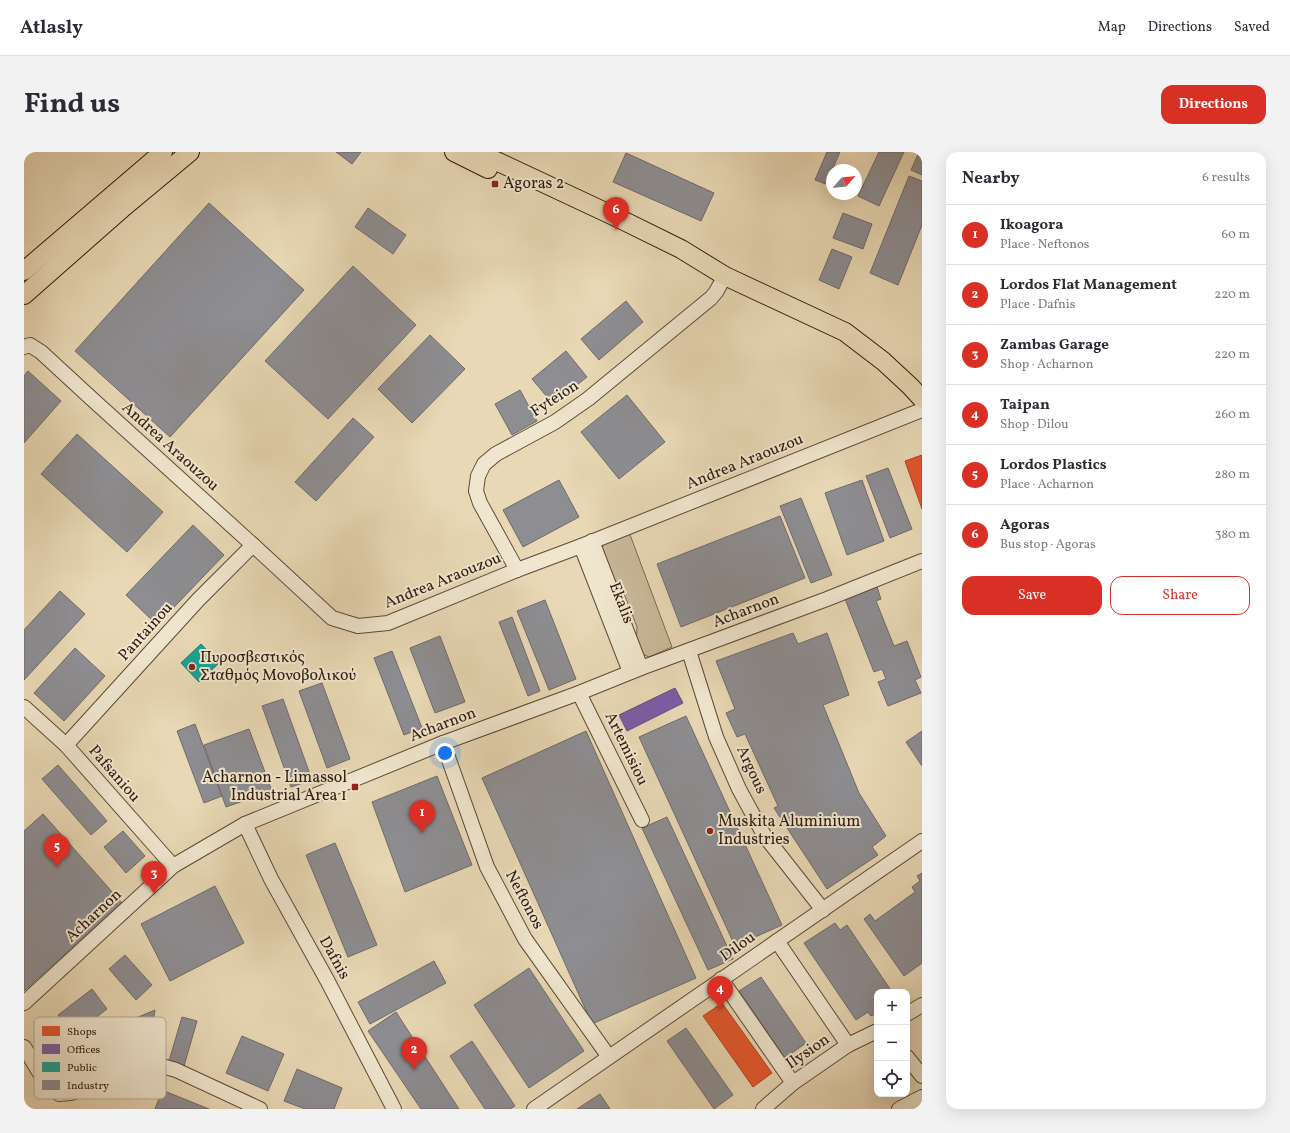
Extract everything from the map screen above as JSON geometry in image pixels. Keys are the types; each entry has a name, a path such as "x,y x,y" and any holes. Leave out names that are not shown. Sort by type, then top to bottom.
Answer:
{"main road":[{"path":"24,271 163,152"},
{"path":"24,295 125,206 190,152"},
{"path":"454,152 670,254 703,263"},
{"path":"477,152 632,225 681,249 725,276 845,332 883,361 922,399"}],"street":[{"name":"Fyteion","path":"516,570 480,503 476,492 478,476 484,464 496,454 555,422 588,399 711,298 725,276"},
{"name":"Andrea Araouzou","path":"27,346 41,352 253,544 332,618 358,626 388,623 516,570 586,544 922,410"},
{"name":"Pantainou","path":"66,745 198,600 253,544"},
{"name":"Ekalis","path":"586,544 635,670"},
{"name":"Acharnon","path":"24,1003 173,866 244,824 443,743 579,693 635,670 689,651 922,561"},
{"name":"Argous","path":"689,651 716,737 740,789 764,835 823,910"},
{"name":"Artemisiou","path":"579,693 642,820"},
{"name":"Pafsaniou","path":"24,708 66,745 173,866"},
{"name":"Neftonos","path":"443,743 487,867 511,913 525,939 609,1057"},
{"name":"Dafnis","path":"244,824 271,879 327,980 394,1109"},
{"name":"Dilou","path":"534,1109 922,841"},
{"path":"777,941 848,1045"},
{"path":"721,979 793,1083"},
{"path":"910,1012 922,1005"},
{"name":"Ilysion","path":"763,1109 793,1083 848,1045 874,1032"},
{"path":"24,1047 34,1064"},
{"path":"910,1061 922,1076"},
{"path":"166,1067 176,1070 260,1109"},
{"path":"899,1109 922,1097"}],"shaded area":[{"path":"629,532 672,647 649,657 640,653 636,647 637,627 621,586 610,576 601,552 604,542"}],"building: Shops":[{"path":"922,455 922,509 905,461"},
{"path":"722,1003 772,1073 753,1087 703,1016"}],"building: Offices":[{"path":"675,688 683,703 627,731 619,715"}],"building: Public":[{"path":"201,644 219,663 199,682 181,663"}],"building: Industry":[{"path":"336,152 361,152 352,164"},
{"path":"827,152 840,152 835,164 826,164 826,184 815,180"},
{"path":"879,152 904,152 879,206 862,198 862,188"},
{"path":"919,152 922,152 922,175 911,170"},
{"path":"626,153 714,193 701,221 613,182"},
{"path":"909,176 922,181 922,225 898,285 870,273"},
{"path":"209,203 304,290 170,437 75,351"},
{"path":"368,208 406,235 393,254 355,227"},
{"path":"843,213 872,224 863,249 833,238"},
{"path":"832,249 852,257 839,289 819,280"},
{"path":"353,266 416,325 328,419 265,361"},
{"path":"626,301 643,322 599,360 581,339"},
{"path":"430,335 465,369 412,423 378,389"},
{"path":"566,351 587,377 553,404 532,379"},
{"path":"28,371 61,401 24,443 24,376"},
{"path":"520,390 537,421 512,435 495,404"},
{"path":"627,395 665,442 619,479 581,432"},
{"path":"353,418 374,437 316,501 295,482"},
{"path":"77,434 163,512 127,552 41,474"},
{"path":"888,468 912,529 890,538 866,476"},
{"path":"559,480 579,517 523,547 503,510"},
{"path":"862,480 884,541 847,555 825,493"},
{"path":"801,498 832,575 811,583 780,506"},
{"path":"780,516 805,578 681,627 657,564"},
{"path":"193,525 224,555 157,625 126,595"},
{"path":"877,587 881,599 876,601 894,646 907,641 921,677 915,680 921,693 888,706 878,682 886,679 882,669 874,672 845,599"},
{"path":"60,591 85,614 24,680 24,630"},
{"path":"545,600 576,679 549,690 517,611"},
{"path":"512,617 540,691 528,696 499,622"},
{"path":"793,633 798,644 827,633 849,695 823,705 859,793 886,836 872,847 878,855 827,889 774,808 778,806 745,734 737,737 726,713 735,709 716,661"},
{"path":"440,636 465,702 435,713 410,648"},
{"path":"75,648 105,676 64,721 34,693"},
{"path":"392,651 422,728 404,735 374,658"},
{"path":"322,683 350,759 327,768 299,691"},
{"path":"283,699 312,780 291,787 262,706"},
{"name":"Muskita Aluminium Industries","path":"686,716 782,925 735,946 639,737"},
{"path":"195,724 222,796 204,803 177,731"},
{"path":"249,729 272,791 226,807 204,745"},
{"path":"586,731 696,978 592,1024 482,778"},
{"path":"922,731 922,766 906,742"},
{"path":"58,765 107,821 91,835 42,779"},
{"path":"437,776 472,865 405,892 372,802"},
{"path":"43,814 122,903 24,991 24,831"},
{"path":"667,817 733,959 708,970 642,828"},
{"path":"123,831 145,856 126,873 104,847"},
{"path":"335,843 377,945 348,957 306,855"},
{"path":"922,873 922,963 904,976 864,919 870,914 875,921 915,892 912,887 920,881 917,876"},
{"path":"215,886 244,943 170,981 141,924"},
{"path":"835,923 840,930 847,925 890,989 874,989 874,1014 871,1016 868,1012 856,1020 804,943"},
{"path":"125,955 152,985 136,1000 109,969"},
{"path":"434,961 446,983 370,1024 358,1002"},
{"path":"529,968 584,1051 529,1088 474,1005"},
{"path":"761,977 806,1043 785,1058 739,991"},
{"path":"92,989 107,1009 97,1017 60,1017 58,1015"},
{"path":"155,1010 154,1017 138,1017"},
{"path":"396,1012 459,1109 421,1109 368,1031"},
{"path":"182,1017 197,1021 184,1066 169,1061"},
{"path":"686,1028 733,1095 714,1109 667,1041"},
{"path":"242,1036 284,1054 268,1091 226,1073"},
{"path":"472,1041 515,1106 510,1109 485,1109 450,1056"},
{"path":"297,1069 342,1088 334,1109 305,1109 284,1101"},
{"path":"166,1092 209,1109 155,1109 159,1099 166,1099"},
{"path":"600,1094 610,1109 577,1109"}],"place":[{"name":"Agoras 2","path":"495,184"},
{"name":"Agoras","path":"616,230"},
{"name":"Πυροσβεστικός Σταθμός Μονοβολικού","path":"192,667"},
{"name":"Acharnon - Limassol Industrial Area 1","path":"355,787"},
{"name":"Muskita Aluminium Industries","path":"710,831"},
{"name":"Ikoagora","path":"422,833"},
{"name":"Lordos Plastics","path":"57,867"},
{"name":"Zambas Garage","path":"154,894"},
{"name":"Taipan","path":"720,1009"},
{"name":"Lordos Flat Management","path":"414,1070"}]}
